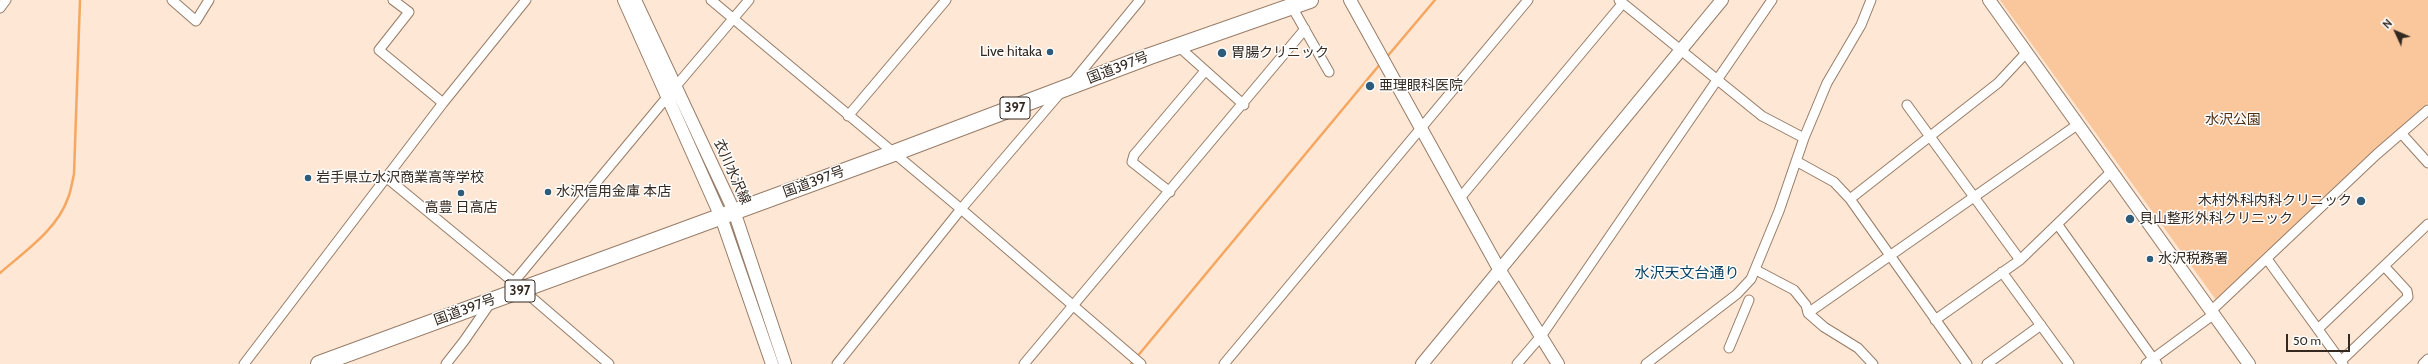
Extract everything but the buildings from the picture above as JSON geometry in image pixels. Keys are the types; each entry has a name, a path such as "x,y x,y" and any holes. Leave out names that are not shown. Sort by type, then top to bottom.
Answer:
{"highway":[{"name":"国道397号","path":"319,364 492,300 518,286 727,214 1178,46 1310,0"}],"street":[{"path":"0,8 6,0"},
{"path":"172,0 196,21 209,0"},
{"path":"393,0 409,12 379,50 443,103"},
{"path":"244,364 443,103 526,0"},
{"name":"衣川水沢線","path":"624,0 668,96 727,214 772,364"},
{"name":"衣川水沢線","path":"635,0 676,86 785,364"},
{"path":"711,0 961,209 1141,364"},
{"path":"676,86 749,0"},
{"path":"848,116 946,0"},
{"path":"837,364 961,209 1140,0"},
{"path":"1350,0 1499,269 1542,335 1558,364"},
{"path":"1224,364 1528,0"},
{"path":"1422,364 1722,0"},
{"path":"1517,364 1542,335 1772,0"},
{"path":"1646,364 1737,294 1745,287 1756,270 1804,138 1826,83 1861,25 1871,0"},
{"path":"1988,0 2249,364"},
{"path":"1460,198 1621,1 1762,116 1804,138"},
{"path":"1292,7 1306,29 1329,72"},
{"path":"1024,364 1244,105 1306,29"},
{"path":"1178,46 1244,105"},
{"path":"1850,199 1998,83 2026,53"},
{"path":"1170,192 1132,162 1134,155 1205,71"},
{"path":"518,286 668,96"},
{"path":"1907,105 2020,260"},
{"path":"2058,225 2152,362 2212,313 2401,133 2428,110"},
{"path":"1808,313 2077,124"},
{"path":"2401,133 2428,163"},
{"path":"1796,161 1834,182 1850,199 1967,364"},
{"path":"1936,320 2020,260 2058,225 2111,172"},
{"path":"387,178 518,286 609,364"},
{"path":"2318,329 2385,267 2428,224"},
{"path":"2267,259 2342,362 2408,297 2407,290 2385,267"},
{"path":"1756,270 1794,290 1806,305 1808,313 1824,327 1858,348 1873,364"},
{"path":"2002,272 2069,364"},
{"path":"446,364 492,300"},
{"path":"1729,348 1749,300"},
{"path":"1987,364 2041,325"},
{"path":"2423,364 2428,359"}],"green space":[{"name":"水沢公園","path":"2000,0 2428,0 2428,103 2373,151 2216,300"}],"waterway":[{"path":"0,273 39,240 48,230 63,210 70,192 74,174 80,0"},
{"path":"1386,58 1435,0"},
{"path":"1131,364 1381,63"}],"place":[{"name":"Live hitaka","path":"1050,52"},
{"name":"胃腸クリニック","path":"1222,53"},
{"name":"亜理眼科医院","path":"1370,86"},
{"name":"岩手県立水沢商業高等学校","path":"308,178"},
{"name":"水沢信用金庫 本店","path":"548,192"},
{"name":"高豊 日高店","path":"461,193"},
{"name":"木村外科内科クリニック","path":"2361,201"},
{"name":"貝山整形外科クリニック","path":"2130,219"},
{"name":"水沢税務署","path":"2150,259"}],"district":[{"name":"水沢天文台通り","path":"1687,274"}]}
